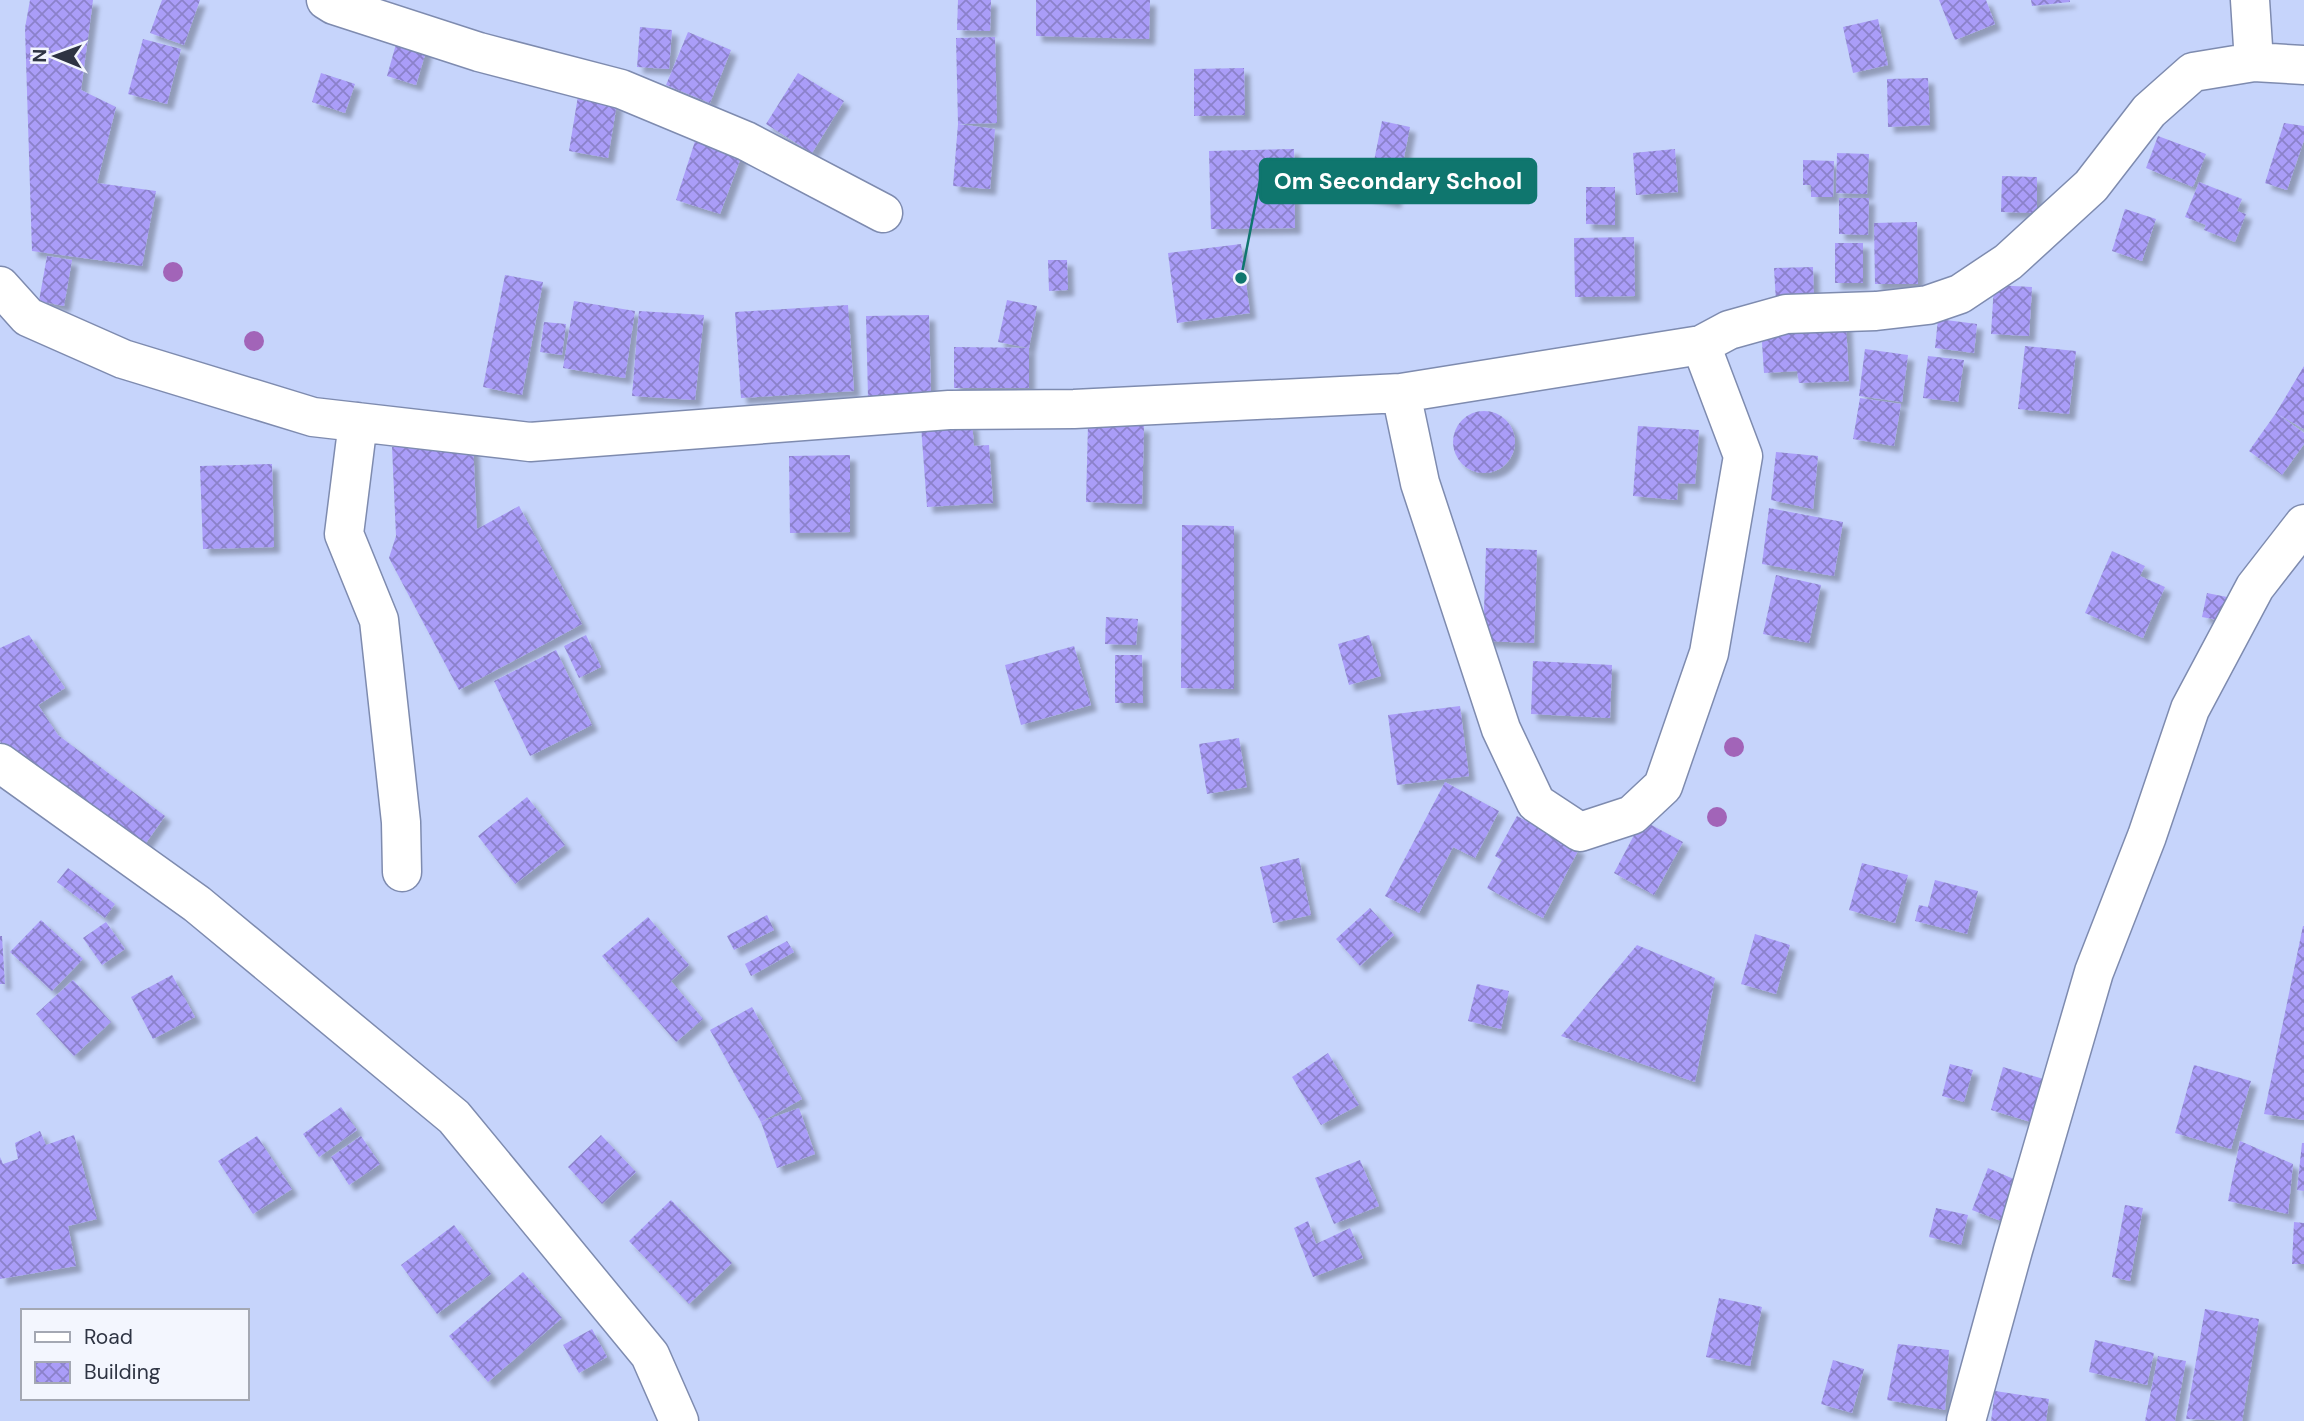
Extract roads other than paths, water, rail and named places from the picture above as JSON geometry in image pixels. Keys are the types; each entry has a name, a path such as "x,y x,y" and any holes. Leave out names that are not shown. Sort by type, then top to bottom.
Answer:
{"street":[{"path":"326,0 334,5 479,51 621,89 746,141 883,213"},
{"path":"2250,0 2254,62"},
{"path":"0,286 28,317 123,359 313,417 530,442 949,410 1074,408 1401,393 1701,345 1728,330 1786,314 1928,306 1960,294 2007,262 2091,186 2149,111 2193,72 2254,62 2304,65"},
{"path":"1401,393 1420,482 1501,729 1536,803 1580,832 1632,815 1663,786 1709,653 1743,456 1701,345"},
{"path":"358,422 344,534 379,620 401,822 402,872"},
{"path":"1966,1421 2012,1250 2094,972 2147,836 2190,709 2255,587 2304,524"},
{"path":"0,763 197,904 454,1117 650,1355 679,1421"}],"place":[{"name":"Om Secondary School","path":"1241,278"}]}
